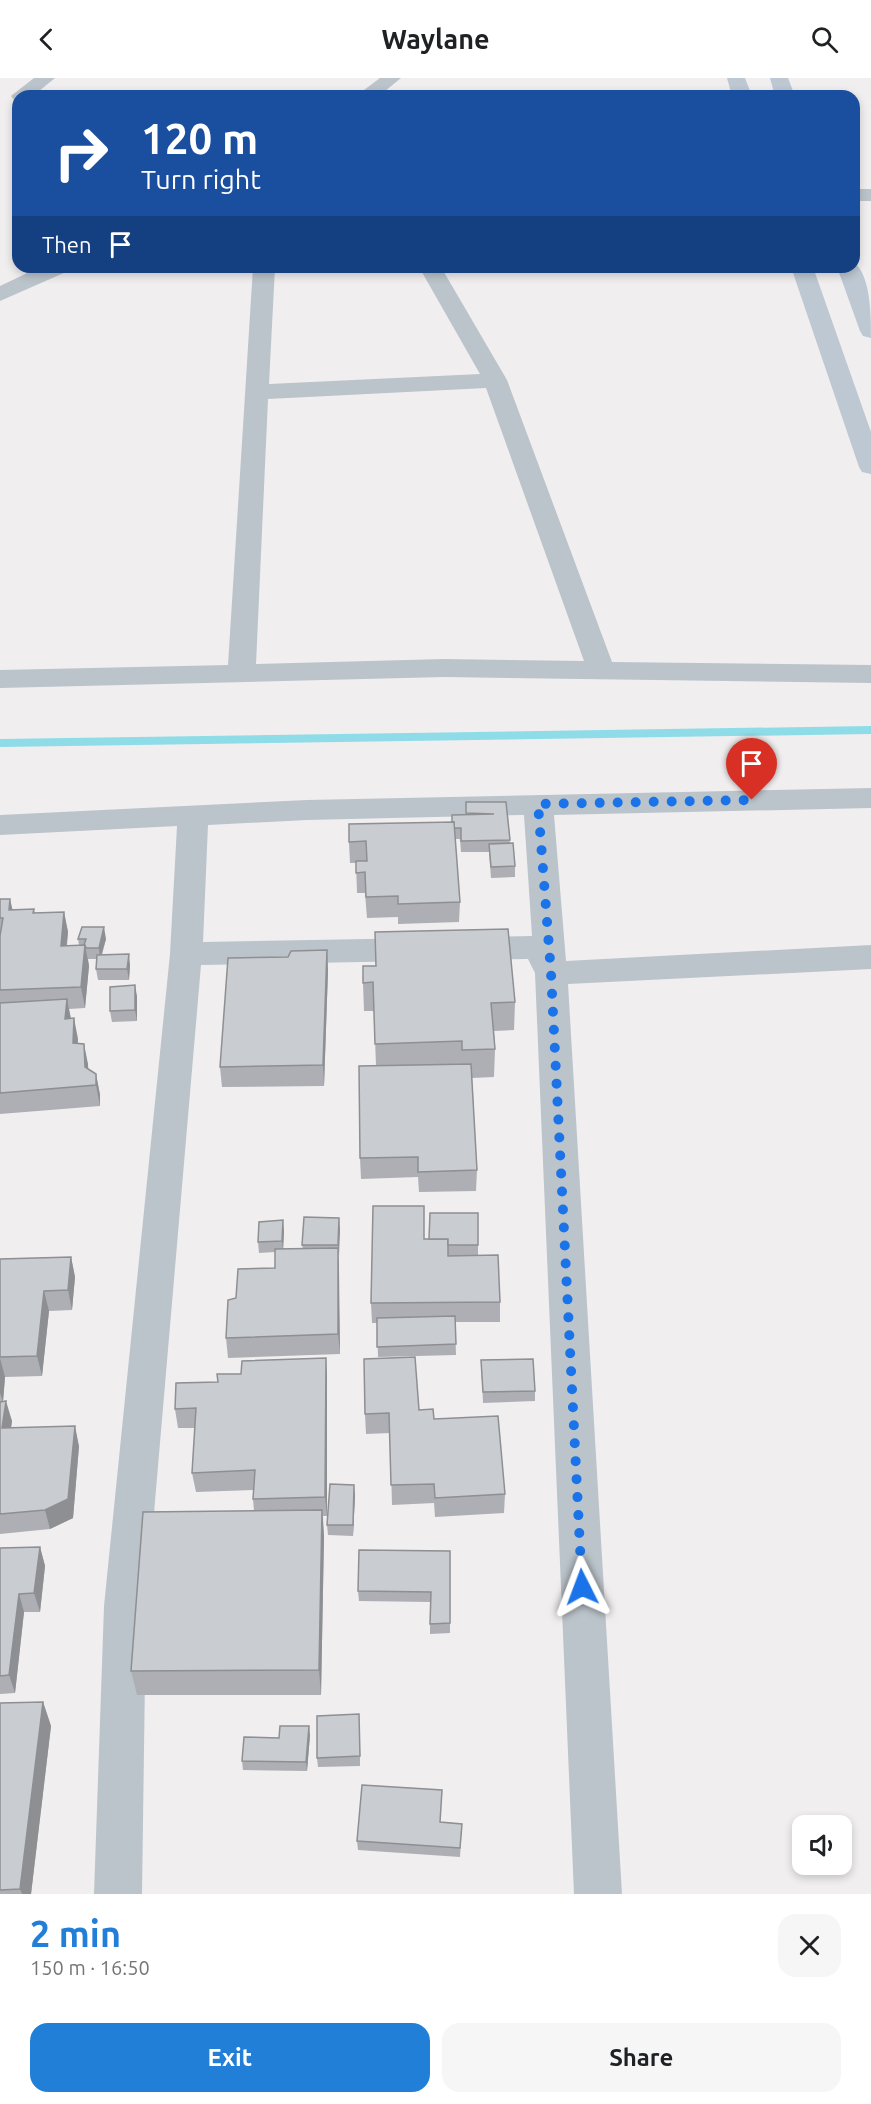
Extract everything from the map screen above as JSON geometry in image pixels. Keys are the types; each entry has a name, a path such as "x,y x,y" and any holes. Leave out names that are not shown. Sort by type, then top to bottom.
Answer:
{"street":[{"path":"30,90 46,78"},
{"path":"375,90 392,78"},
{"path":"0,296 46,273"},
{"path":"241,674 264,273"},
{"path":"433,273 495,380 602,670"},
{"path":"804,273 871,468"},
{"path":"850,273 871,331"},
{"path":"257,392 495,380"},
{"path":"0,679 444,668 871,674"},
{"path":"0,825 193,818 307,810 871,798"},
{"path":"538,804 551,973 598,1894"},
{"path":"118,1894 125,1606 186,954 193,818"},
{"path":"186,954 538,946 551,973"},
{"path":"551,973 871,957"}],"building":[{"path":"466,802 506,802 510,840 461,841 461,828 454,828 452,815 494,814 466,813"},
{"path":"454,822 460,902 398,904 398,896 366,897 365,872 356,873 356,861 367,861 366,841 349,842 349,824"},
{"path":"513,843 515,866 491,867 489,844"},
{"path":"0,899 10,899 9,910 34,909 33,913 64,912 61,946 85,945 81,987 0,990 0,936 3,918 0,918"},
{"path":"82,927 104,927 99,948 86,948 84,945 86,939 78,939"},
{"path":"508,929 515,1002 491,1003 495,1049 462,1050 462,1041 375,1044 373,982 363,983 363,966 376,966 375,932"},
{"path":"327,950 323,1065 220,1067 228,958 288,957 291,951"},
{"path":"129,954 127,969 96,969 97,955"},
{"path":"135,985 135,1010 110,1011 110,987"},
{"path":"67,999 65,1019 74,1018 73,1043 84,1044 85,1067 96,1074 96,1085 0,1093 0,1003"},
{"path":"471,1064 477,1170 418,1172 418,1157 360,1158 359,1066"},
{"path":"373,1206 424,1206 424,1239 448,1239 448,1256 498,1255 500,1302 371,1303"},
{"path":"430,1213 478,1213 478,1245 448,1245 448,1239 429,1239"},
{"path":"304,1217 339,1218 338,1245 302,1245"},
{"path":"283,1220 282,1241 258,1242 259,1222"},
{"path":"338,1248 338,1334 226,1338 228,1300 236,1298 238,1269 275,1268 275,1249"},
{"path":"71,1257 68,1290 44,1291 37,1356 0,1357 0,1259"},
{"path":"455,1316 456,1344 377,1347 377,1318"},
{"path":"415,1357 419,1410 433,1409 434,1419 498,1416 505,1494 435,1498 434,1484 391,1485 389,1413 365,1414 364,1359"},
{"path":"326,1358 325,1497 253,1499 255,1470 192,1473 196,1408 175,1409 176,1383 218,1382 217,1374 241,1374 242,1361"},
{"path":"533,1359 535,1391 483,1392 481,1360"},
{"path":"6,1401 2,1428 75,1426 68,1499 45,1510 0,1514 0,1402"},
{"path":"330,1484 354,1485 353,1525 327,1525"},
{"path":"322,1510 319,1670 131,1671 143,1512"},
{"path":"40,1547 34,1593 19,1594 9,1675 0,1676 0,1548"},
{"path":"359,1550 450,1551 450,1623 430,1624 431,1592 358,1591"},
{"path":"43,1702 20,1889 0,1890 0,1703"},
{"path":"359,1714 360,1756 317,1758 317,1716"},
{"path":"280,1726 309,1726 306,1762 242,1761 244,1737 279,1738"},
{"path":"362,1785 442,1790 440,1822 462,1824 460,1848 357,1841"}],"waterway":[{"path":"0,743 871,730"}],"route":[{"path":"582,1587 551,973 538,804 752,800"}]}
